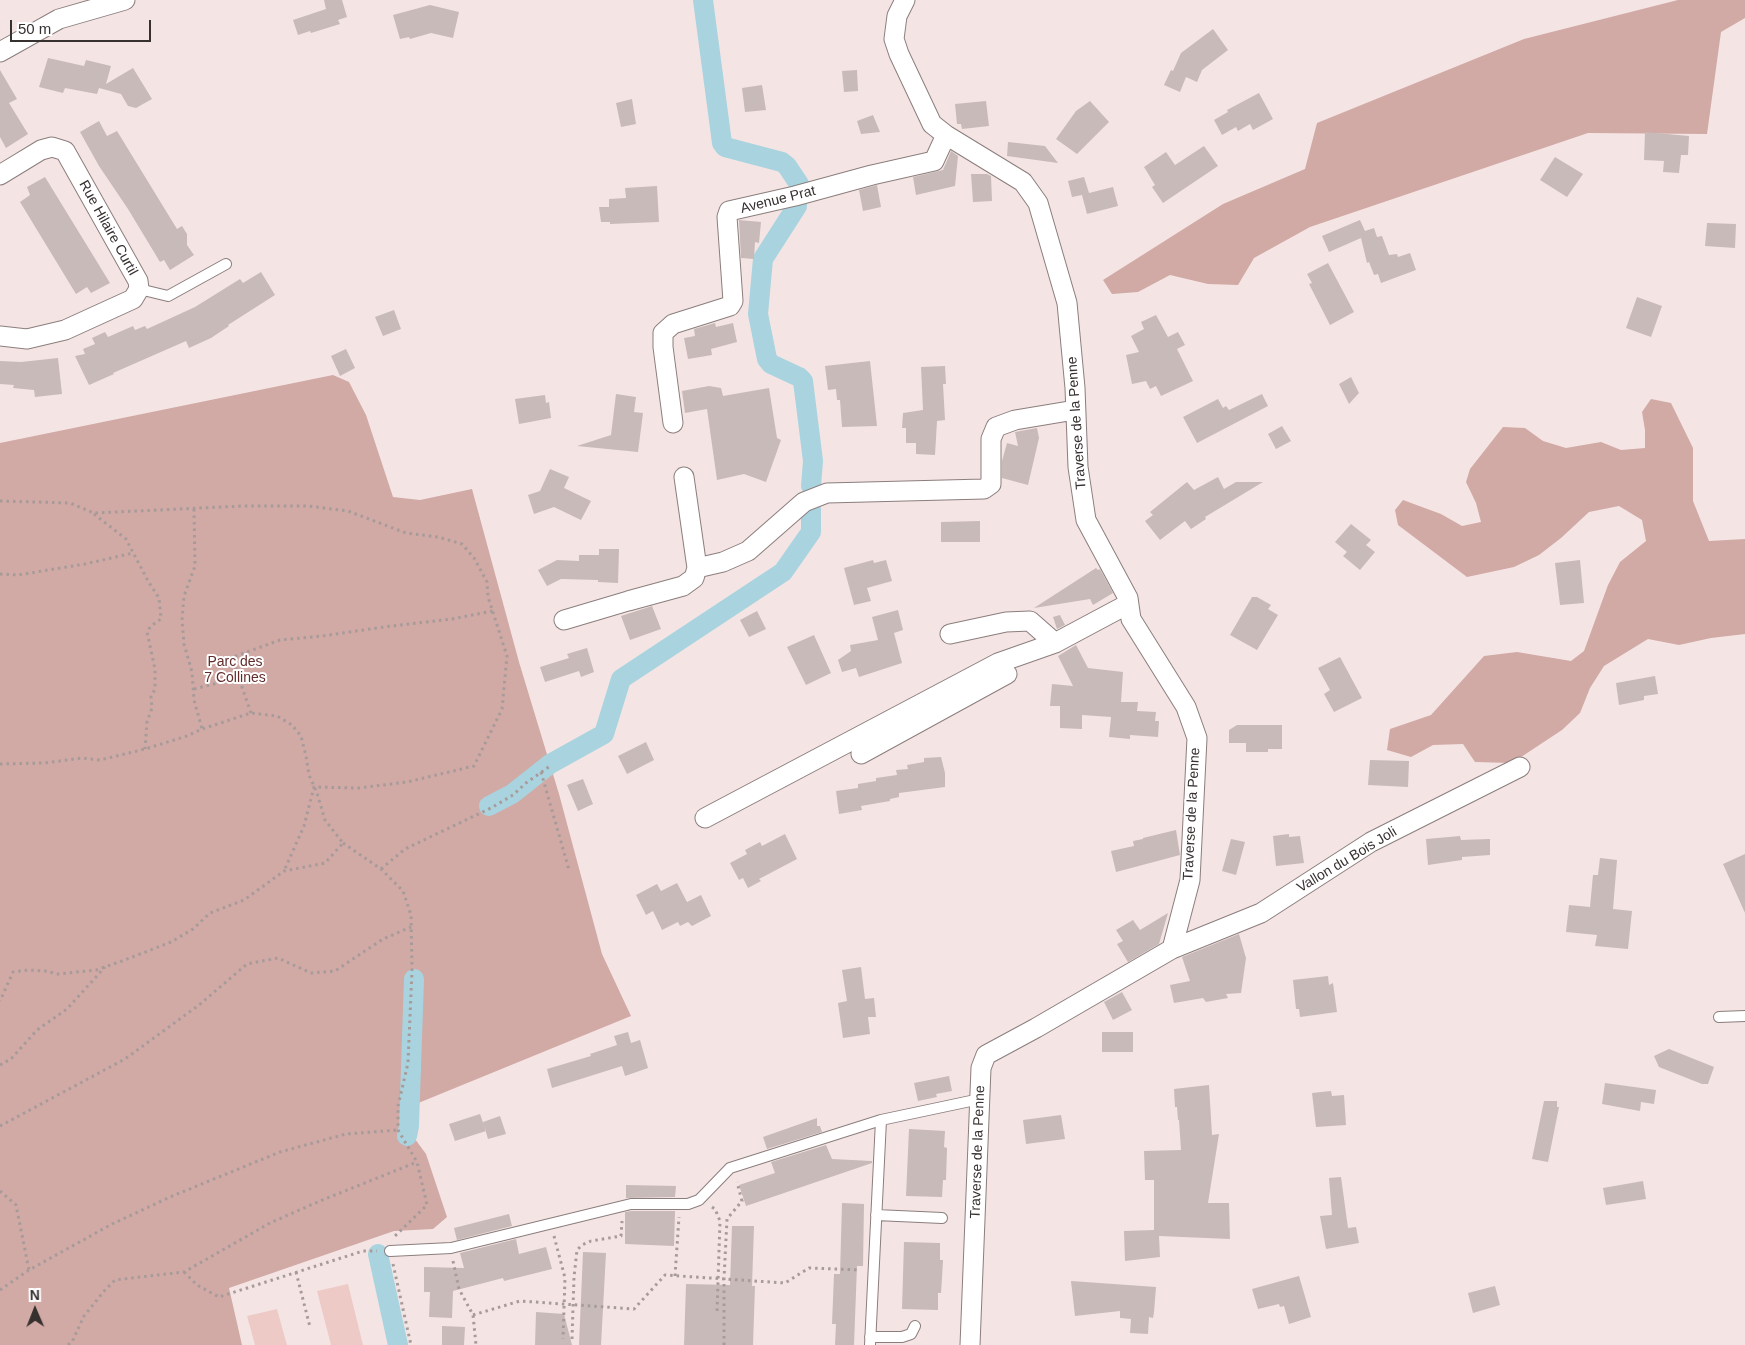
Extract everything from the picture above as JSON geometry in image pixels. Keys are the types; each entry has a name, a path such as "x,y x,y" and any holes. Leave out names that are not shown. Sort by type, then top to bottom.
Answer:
{"street":[{"path":"0,52 59,19 124,0"},
{"name":"Traverse de la Penne","path":"905,0 897,16 894,39 899,54 932,124 1023,182 1038,203 1067,303 1078,467 1086,520 1128,598 1131,619 1186,707 1197,738 1190,880 1172,949 986,1055 981,1068 970,1345"},
{"name":"Avenue Prat","path":"673,423 663,333 673,324 730,306 733,301 726,217 729,211 934,161 946,134"},
{"name":"Rue Hilaire Curtil","path":"0,175 41,150 52,147 65,152 138,281 139,289 133,299 65,330 26,338 0,336"},
{"path":"697,568 723,562 748,550 804,502 827,493 984,489 990,484 991,439 996,427 1015,420 1075,410"},
{"path":"564,620 683,586 694,578 697,568 684,477"},
{"path":"705,818 998,663 1055,643 1128,604"},
{"path":"950,634 1006,622 1030,621 1055,643"},
{"path":"861,754 1001,676 1040,659 1055,643"},
{"name":"Vallon du Bois Joli","path":"1172,949 1261,913 1371,842 1520,767"}],"lane":[{"path":"139,289 168,296 226,264"},
{"path":"1719,1017 1745,1016"},
{"path":"390,1251 450,1248 631,1204 688,1204 700,1200 723,1174 732,1168 881,1120 980,1099"},
{"path":"881,1120 870,1341 910,1334 915,1326"},
{"path":"876,1215 942,1218"}],"path":[{"path":"0,501 70,503 94,513 126,539 159,598 161,609 161,619 151,626 147,632 155,669 155,688 151,697 152,708 147,722 145,749"},
{"path":"94,513 243,506 308,506 348,511 406,533 438,537 462,544 474,558 487,582 488,597 507,656 502,709 474,766 407,782 359,788 314,787"},
{"path":"194,509 196,566 184,596 182,620 184,644 192,672 194,700 202,729"},
{"path":"0,574 18,575 85,564 133,553"},
{"path":"251,713 236,670 236,656 280,640 494,612"},
{"path":"194,689 239,676"},
{"path":"0,764 44,763 83,758 100,760 187,736 202,729 251,713 277,716 292,725 301,736 309,775 325,820 343,843 381,869 404,891 410,915 412,970 408,1063 398,1106 398,1130 417,1162 427,1205 393,1238 390,1251 410,1345"},
{"path":"381,869 406,849 491,808 513,795 550,766"},
{"path":"541,772 569,870"},
{"path":"284,871 304,826 314,787"},
{"path":"0,1001 13,972 29,970 58,974 96,970 171,942 193,929 210,914 244,900 284,871 325,863 343,843"},
{"path":"0,1126 125,1059 199,1005 247,964 278,958 311,973 334,971 383,939 411,927"},
{"path":"0,1065 11,1059 37,1030 67,1008 105,967"},
{"path":"0,1290 30,1270 112,1224 170,1197 280,1152 346,1134 398,1130"},
{"path":"68,1345 72,1342 84,1316 115,1280 184,1272 270,1223 417,1162"},
{"path":"724,1345 724,1279 727,1219 742,1201 732,1168"},
{"path":"0,1191 16,1205 30,1270"},
{"path":"702,1198 715,1209 720,1221 717,1313"},
{"path":"675,1276 680,1204"},
{"path":"572,1339 577,1250 582,1245 591,1241 621,1236 622,1206"},
{"path":"551,1224 565,1278 564,1339"},
{"path":"450,1248 460,1289 473,1314 476,1345"},
{"path":"184,1272 196,1285 218,1297 364,1251 390,1251"},
{"path":"473,1314 520,1301 634,1309 664,1275 785,1283 810,1268 873,1270"},
{"path":"296,1272 310,1327"}],"shaded area":[{"path":"348,1284 363,1345 331,1345 317,1291"},
{"path":"277,1309 287,1345 255,1345 247,1316"}],"green space":[{"path":"1678,0 1745,0 1745,18 1721,32 1707,134 1588,133 1310,227 1254,258 1238,285 1208,284 1170,275 1138,292 1112,294 1103,280 1223,204 1305,169 1317,123 1524,39"},
{"name":"Parc des 7 Collines","path":"333,375 349,382 366,415 393,497 420,500 472,489 519,662 559,794 602,954 631,1016 411,1106 404,1124 426,1154 447,1217 433,1229 394,1231 229,1288 242,1345 0,1345 0,443"},
{"path":"1651,399 1671,403 1693,448 1693,501 1709,541 1745,539 1745,634 1711,638 1679,645 1648,639 1604,666 1590,688 1580,713 1562,730 1512,763 1475,762 1463,744 1433,745 1411,757 1387,750 1390,729 1431,715 1484,656 1517,652 1571,661 1584,651 1608,585 1620,562 1646,541 1642,520 1619,506 1589,512 1539,555 1514,567 1467,577 1398,525 1395,510 1403,500 1441,514 1462,526 1481,522 1476,503 1466,482 1470,469 1503,427 1525,428 1543,441 1566,448 1601,442 1621,450 1645,448 1642,412"}],"building":[{"path":"324,0 342,0 347,17 338,20 340,24 298,35 293,20 326,9"},
{"path":"430,5 459,12 453,38 431,33 410,39 409,37 400,39 393,15"},
{"path":"1213,29 1228,50 1202,70 1197,82 1186,77 1180,92 1164,85 1181,53"},
{"path":"48,58 84,66 86,60 111,66 106,84 133,68 152,99 136,108 128,106 121,94 99,88 97,94 65,88 63,93 39,87"},
{"path":"0,70 17,99 9,103 28,134 6,148 0,137"},
{"path":"857,70 858,91 844,92 842,71"},
{"path":"762,85 766,110 745,112 742,88"},
{"path":"1259,93 1273,119 1253,130 1250,124 1238,131 1236,127 1222,135 1214,120 1228,112 1227,110"},
{"path":"632,99 636,124 621,127 616,103"},
{"path":"986,101 989,126 962,129 961,124 957,124 955,104"},
{"path":"1090,101 1109,122 1077,154 1056,139 1076,111"},
{"path":"873,115 880,132 861,134 857,121"},
{"path":"99,121 107,136 117,131 177,229 182,226 187,234 187,245 194,255 170,270 164,260 160,262 99,166 80,132"},
{"path":"1645,132 1689,136 1688,155 1681,155 1679,173 1663,172 1664,161 1644,160"},
{"path":"1008,142 1045,146 1058,163 1007,156"},
{"path":"1204,146 1218,166 1163,203 1152,187 1155,185 1144,167 1166,152 1175,165"},
{"path":"951,151 958,156 955,186 916,195 913,177 943,170"},
{"path":"1555,157 1583,174 1567,197 1540,180"},
{"path":"971,174 987,174 991,176 992,201 973,202"},
{"path":"45,177 110,283 91,293 87,287 76,294 20,202 30,195 27,187"},
{"path":"1084,177 1089,193 1113,187 1118,206 1087,214 1082,195 1072,197 1068,181"},
{"path":"877,185 881,207 863,211 859,190"},
{"path":"657,186 659,222 610,224 610,222 601,222 599,207 609,207 609,199 626,198 625,188"},
{"path":"739,220 761,222 759,243 755,242 754,259 741,258"},
{"path":"1360,220 1365,231 1374,228 1377,237 1382,236 1389,255 1397,254 1398,257 1410,253 1416,270 1381,283 1378,274 1374,275 1369,262 1367,263 1361,238 1329,252 1322,236"},
{"path":"1707,223 1736,224 1735,248 1705,246"},
{"path":"1328,263 1354,312 1330,325 1309,284 1312,283 1307,274"},
{"path":"261,272 275,295 211,338 189,348 186,341 89,385 75,356 85,354 83,349 95,344 92,338 105,332 108,337 133,326 135,330 145,326 147,329 195,307 240,279 243,283"},
{"path":"1637,297 1662,306 1651,337 1626,328"},
{"path":"394,310 401,329 383,336 375,317"},
{"path":"1156,315 1168,337 1178,332 1185,345 1177,349 1193,381 1161,396 1156,386 1150,389 1146,381 1132,384 1126,355 1139,352 1131,336 1144,329 1141,322"},
{"path":"715,323 716,327 733,323 737,342 711,349 712,355 688,359 684,338 695,336 694,329"},
{"path":"346,349 355,368 340,376 331,356"},
{"path":"58,358 62,394 35,397 34,390 13,388 14,385 0,384 0,361 21,362"},
{"path":"870,361 877,426 842,427 840,400 837,400 836,389 828,390 825,366"},
{"path":"945,366 946,384 943,384 945,420 937,421 935,455 916,454 916,443 906,443 906,428 902,428 903,413 923,410 921,367"},
{"path":"1351,377 1359,393 1349,404 1339,384"},
{"path":"709,386 721,388 723,396 769,388 777,438 781,440 766,482 744,474 717,480 707,409 685,413 682,391"},
{"path":"616,394 636,397 634,412 643,413 638,452 577,446 611,435"},
{"path":"1262,394 1268,406 1197,443 1183,417 1218,399 1223,408 1226,406 1229,410"},
{"path":"545,395 546,403 549,402 551,418 519,424 515,399"},
{"path":"1282,426 1291,441 1276,449 1268,434"},
{"path":"1037,428 1039,438 1028,485 1002,478 1002,461 1007,443 1018,446 1015,432"},
{"path":"550,469 569,477 564,488 591,501 581,520 554,507 534,514 528,495 540,491"},
{"path":"1218,477 1224,489 1236,482 1263,482 1205,517 1206,519 1191,529 1185,521 1160,540 1145,521 1153,515 1150,512 1187,482 1194,490"},
{"path":"980,521 980,542 941,542 941,522"},
{"path":"1351,524 1371,540 1366,545 1375,552 1360,570 1343,556 1347,552 1335,542"},
{"path":"599,549 619,549 618,583 598,582 598,580 561,579 547,586 538,570 557,560 579,561 579,555 599,555"},
{"path":"873,560 874,563 886,560 892,581 867,588 871,601 854,605 844,568"},
{"path":"1580,560 1584,603 1560,605 1555,563"},
{"path":"1096,568 1100,569 1113,593 1093,605 1090,599 1034,608"},
{"path":"1252,597 1257,597 1271,605 1268,609 1278,615 1257,650 1230,635"},
{"path":"652,606 661,629 630,640 621,616"},
{"path":"898,610 903,630 894,633 902,663 859,677 856,668 842,672 838,660 851,651 850,645 878,640 872,617"},
{"path":"757,611 766,629 749,637 740,620"},
{"path":"1060,615 1065,625 1057,629 1053,617"},
{"path":"814,635 831,673 806,685 787,647"},
{"path":"1076,645 1088,668 1123,672 1121,702 1138,702 1137,711 1156,712 1155,721 1159,721 1158,737 1130,735 1130,739 1109,737 1111,717 1082,715 1082,729 1060,728 1060,706 1050,706 1052,684 1073,686 1058,656"},
{"path":"587,648 594,672 581,677 579,671 545,682 540,667 569,658 567,654"},
{"path":"1340,657 1362,698 1334,712 1324,694 1330,690 1318,668"},
{"path":"1655,676 1658,694 1644,696 1644,700 1619,705 1616,683"},
{"path":"1237,725 1282,725 1282,749 1268,749 1268,752 1246,752 1246,743 1229,743 1229,730"},
{"path":"646,742 654,760 627,774 618,756"},
{"path":"941,757 945,773 945,787 899,793 899,797 890,799 890,801 861,806 862,810 839,814 836,791 858,788 858,784 876,781 876,778 897,775 896,770 908,769 907,765 924,762 924,758"},
{"path":"1370,760 1409,761 1408,787 1368,785"},
{"path":"583,779 593,804 578,811 567,785"},
{"path":"1176,830 1180,855 1116,872 1111,851 1134,846 1133,841"},
{"path":"785,834 797,859 759,879 761,881 748,888 743,878 739,880 730,863 747,854 745,850 760,842 762,846"},
{"path":"1289,834 1289,837 1300,836 1304,863 1276,866 1273,836"},
{"path":"1460,836 1461,840 1490,839 1490,855 1462,857 1462,860 1428,865 1426,839"},
{"path":"1231,839 1245,842 1236,875 1222,871"},
{"path":"1745,854 1745,913 1723,864"},
{"path":"1600,858 1617,860 1613,909 1632,911 1628,949 1595,946 1597,935 1566,932 1569,905 1590,907 1593,875 1598,875"},
{"path":"677,883 687,902 701,895 711,916 692,926 688,922 680,926 678,922 662,930 653,911 646,915 636,895 657,884 661,891"},
{"path":"1168,913 1159,944 1128,962 1117,944 1123,941 1116,930 1133,920 1140,930"},
{"path":"1239,934 1246,958 1241,993 1226,994 1228,998 1206,1002 1203,998 1174,1003 1170,985 1190,981 1182,957"},
{"path":"861,967 865,999 874,998 876,1017 868,1017 870,1034 843,1038 838,1003 847,1001 842,970"},
{"path":"1328,976 1329,985 1333,983 1337,1012 1300,1017 1299,1009 1296,1009 1293,980"},
{"path":"1122,992 1132,1010 1113,1020 1104,1002"},
{"path":"628,1032 631,1043 640,1040 648,1068 625,1076 622,1066 552,1088 547,1069 591,1056 590,1054 617,1045 614,1036"},
{"path":"1102,1032 1133,1032 1133,1052 1102,1052"},
{"path":"1669,1049 1714,1067 1708,1084 1702,1084 1659,1067 1654,1056"},
{"path":"949,1076 952,1091 936,1094 937,1097 918,1101 914,1083"},
{"path":"1605,1083 1656,1090 1654,1104 1641,1102 1640,1111 1602,1104"},
{"path":"1209,1085 1212,1135 1219,1134 1208,1203 1229,1203 1230,1239 1159,1236 1160,1257 1125,1261 1124,1231 1154,1230 1154,1180 1145,1180 1144,1151 1181,1150 1174,1089"},
{"path":"1331,1091 1332,1096 1344,1095 1346,1125 1316,1127 1312,1093"},
{"path":"1544,1101 1557,1101 1557,1107 1559,1107 1548,1162 1532,1159"},
{"path":"480,1114 486,1131 455,1141 449,1124"},
{"path":"1061,1115 1065,1139 1026,1144 1023,1120"},
{"path":"500,1116 506,1134 488,1139 483,1122"},
{"path":"817,1118 817,1126 820,1126 822,1132 767,1149 763,1137"},
{"path":"909,1129 945,1131 944,1147 947,1148 946,1180 943,1180 942,1197 906,1196"},
{"path":"826,1145 832,1159 872,1161 872,1163 746,1206 739,1185 775,1173 771,1162"},
{"path":"1341,1177 1348,1228 1356,1227 1359,1243 1326,1249 1320,1216 1332,1215 1329,1178"},
{"path":"1643,1181 1646,1199 1606,1205 1603,1188"},
{"path":"626,1185 676,1186 675,1197 626,1198"},
{"path":"842,1203 864,1204 863,1266 857,1266 854,1345 835,1345 836,1324 832,1324 834,1274 840,1274"},
{"path":"675,1211 674,1246 625,1244 625,1212"},
{"path":"509,1214 512,1226 457,1240 454,1228"},
{"path":"732,1226 754,1226 752,1286 755,1286 753,1345 684,1345 686,1284 730,1285"},
{"path":"516,1239 519,1254 546,1247 552,1269 504,1281 503,1278 453,1291 452,1318 429,1317 430,1292 424,1292 424,1267 464,1268 460,1253"},
{"path":"904,1242 940,1243 940,1260 943,1260 941,1293 938,1293 938,1310 902,1309"},
{"path":"583,1252 606,1253 601,1345 579,1345"},
{"path":"1299,1276 1311,1317 1289,1324 1284,1306 1280,1307 1279,1304 1258,1309 1252,1289"},
{"path":"1071,1281 1156,1287 1153,1318 1149,1317 1148,1334 1130,1333 1131,1319 1120,1318 1120,1311 1075,1316"},
{"path":"1495,1286 1500,1305 1473,1313 1468,1293"},
{"path":"536,1312 564,1314 572,1345 535,1345"},
{"path":"442,1326 465,1327 464,1345 442,1345"}],"waterway":[{"path":"703,0 722,143 725,147 782,162 787,166 799,184 799,188"},
{"path":"797,206 763,259 758,314 767,359 771,364 799,377 803,381 813,461 811,486"},
{"path":"489,806 512,794 550,764 604,734 621,679 783,572 811,532 811,509"},
{"path":"407,1136 409,1126 414,979"},
{"path":"378,1254 398,1345"}]}
